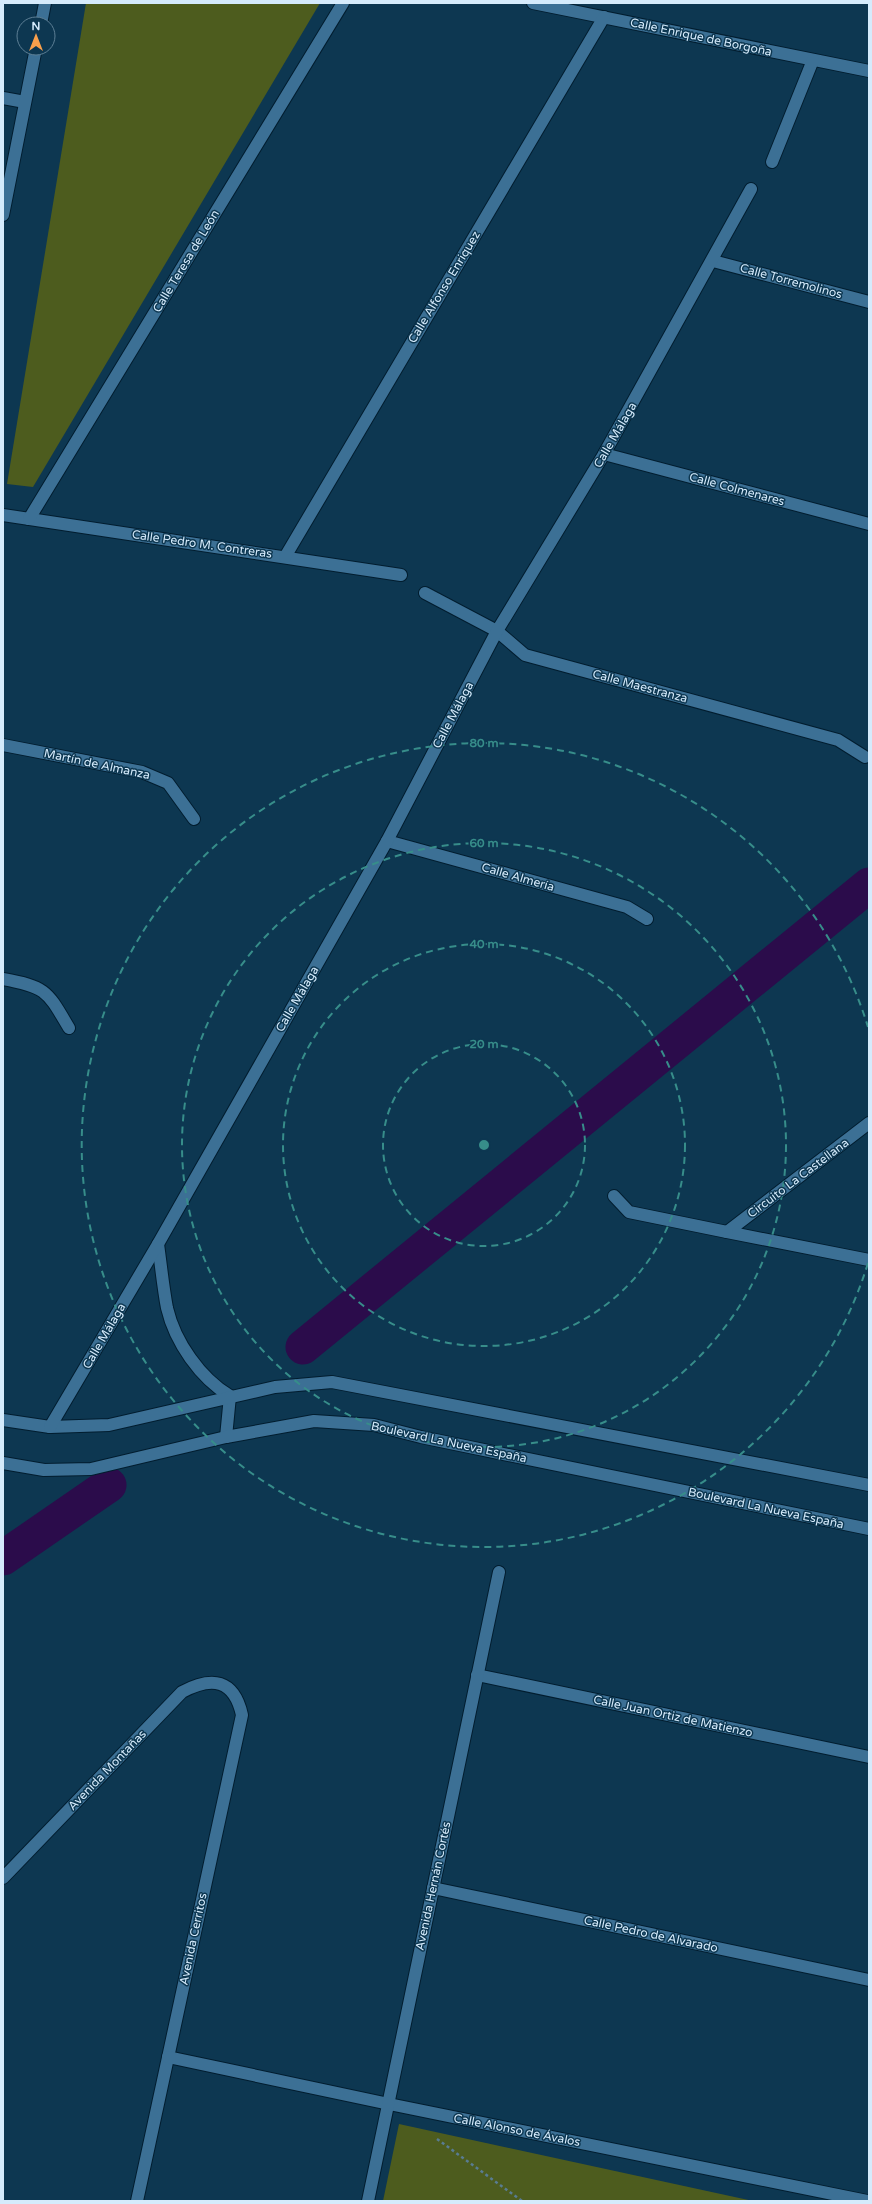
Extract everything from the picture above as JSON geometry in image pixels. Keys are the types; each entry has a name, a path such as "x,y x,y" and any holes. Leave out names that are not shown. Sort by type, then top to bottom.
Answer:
{"street":[{"path":"43,16 45,3"},
{"name":"Calle Teresa de León","path":"29,519 343,3"},
{"name":"Calle Enrique de Borgoña","path":"533,3 869,72"},
{"name":"Calle Alfonso Enriquez","path":"285,557 604,17"},
{"path":"3,215 34,56"},
{"path":"772,162 813,60"},
{"path":"3,98 25,102"},
{"name":"Calle Málaga","path":"50,1427 158,1244 387,841 497,631 604,454 713,261 751,189"},
{"name":"Calle Torremolinos","path":"713,261 869,302"},
{"name":"Calle Colmenares","path":"604,454 869,524"},
{"name":"Calle Pedro M. Contreras","path":"3,515 401,574"},
{"name":"Calle Maestranza","path":"425,593 497,631 525,655 838,740 865,757"},
{"name":"Martín de Almanza","path":"3,745 142,772 155,776 168,783 194,820"},
{"name":"Calle Almería","path":"387,841 627,907 647,918"},
{"path":"3,979 31,984 46,993 70,1028"},
{"name":"Circuito La Castellana","path":"727,1232 869,1123"},
{"name":"Circuito La Castellana","path":"614,1196 629,1212 869,1260"},
{"path":"158,1244 168,1309 180,1341 198,1369 216,1388 230,1396"},
{"path":"3,1420 50,1427 109,1425 230,1396 275,1387 332,1382 869,1485"},
{"path":"226,1437 230,1396"},
{"name":"Boulevard La Nueva España","path":"3,1463 44,1470 91,1468 226,1437 314,1421 374,1425 421,1437 869,1529"},
{"name":"Avenida Hernán Cortés","path":"368,2201 499,1572"},
{"name":"Calle Juan Ortiz de Matienzo","path":"478,1674 869,1757"},
{"name":"Avenida Montañas","path":"3,1878 182,1692 196,1684 211,1682 222,1683"},
{"name":"Avenida Cerritos","path":"137,2201 242,1715 239,1704 234,1695 222,1683"},
{"name":"Calle Pedro de Alvarado","path":"433,1888 869,1980"},
{"name":"Calle Alonso de Ávalos","path":"168,2057 388,2104 867,2201"}],"path":[{"path":"433,2136 522,2201"}],"green space":[{"path":"86,3 320,3 33,487 7,484"},
{"path":"399,2124 753,2201 383,2201"}],"waterway":[{"path":"303,1347 869,885"},
{"path":"3,1558 109,1485"}]}
